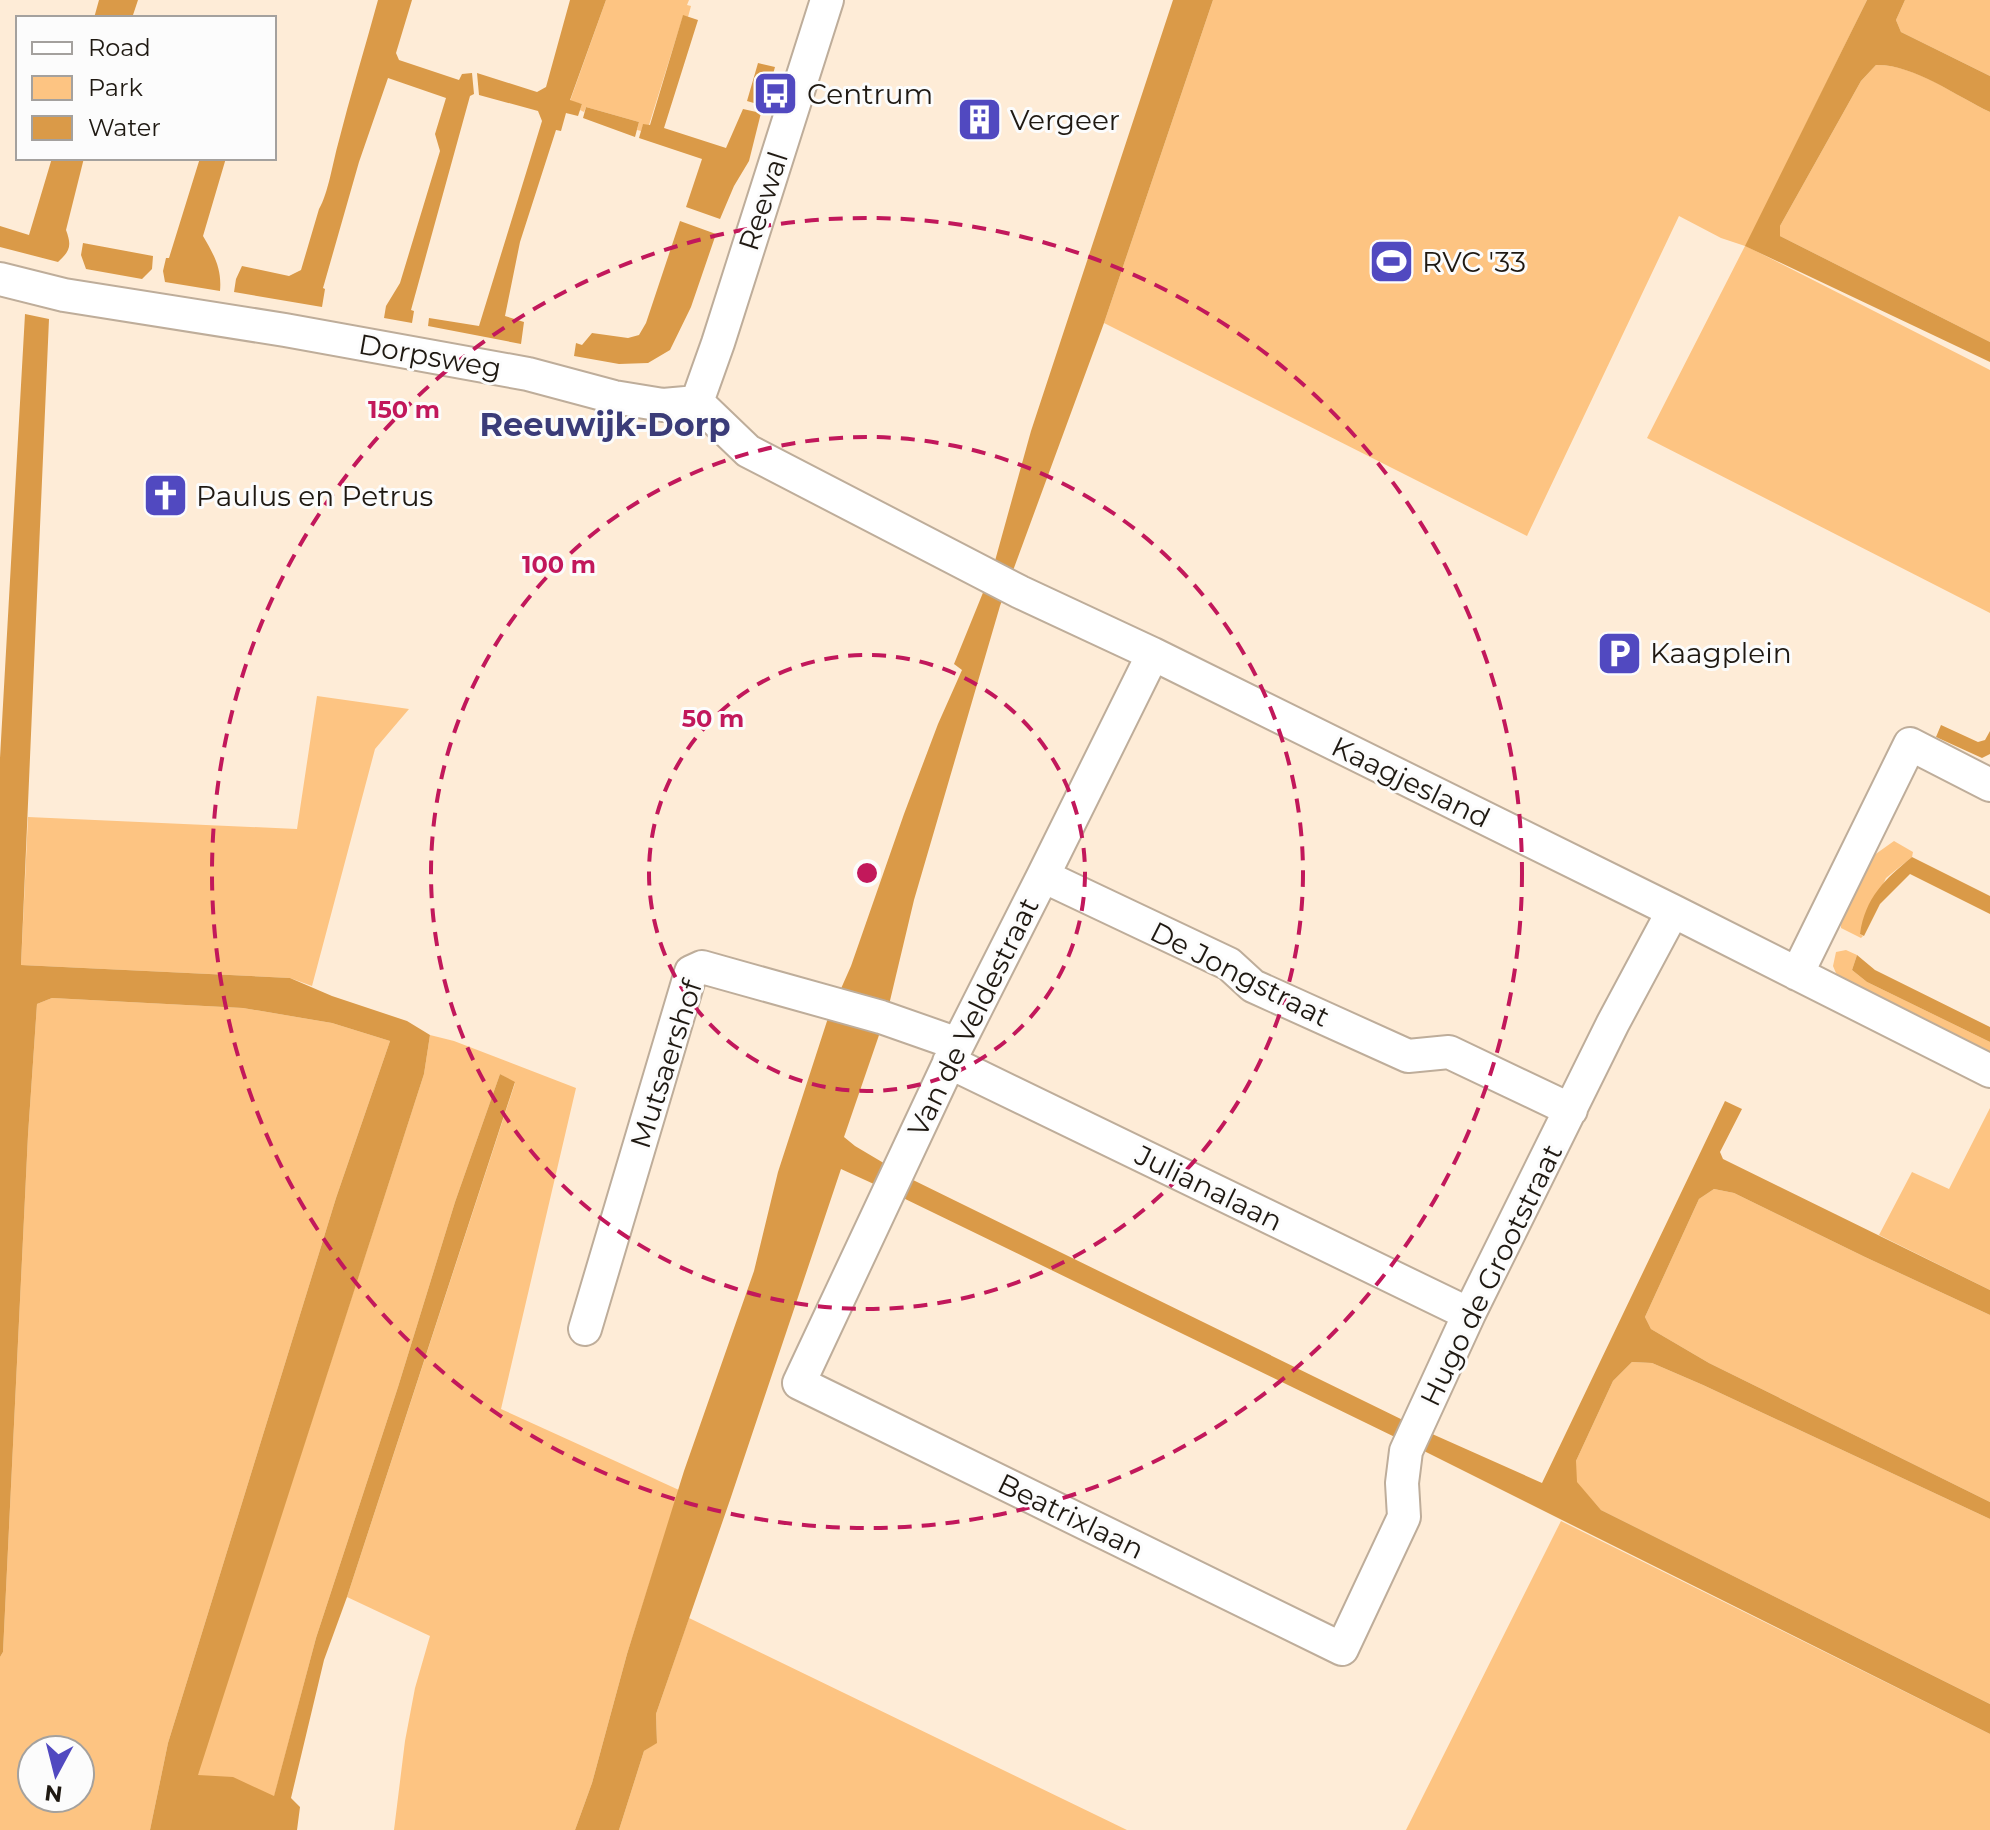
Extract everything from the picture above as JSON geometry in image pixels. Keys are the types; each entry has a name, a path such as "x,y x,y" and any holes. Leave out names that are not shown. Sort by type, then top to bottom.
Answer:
{"street":[{"name":"Reewal","path":"697,402 827,0"},
{"name":"Dorpsweg","path":"0,279 64,295 528,374 614,397 663,405 697,402"},
{"name":"Kaagjesland","path":"697,402 748,451 1020,592 1153,654 1990,1071"},
{"name":"Van de Veldestraat","path":"799,1383 954,1053 1153,654"},
{"path":"1797,974 1910,744 1990,785"},
{"name":"De Jongstraat","path":"1043,876 1229,964 1253,986 1408,1056 1449,1052 1571,1110"},
{"name":"Hugo de Grootstraat","path":"1342,1649 1404,1517 1402,1483 1406,1451 1469,1314 1613,1023 1673,911"},
{"name":"Mutsaershof","path":"585,1329 691,972 702,967 881,1017 954,1053"},
{"name":"Julianalaan","path":"954,1053 1469,1314"},
{"name":"Beatrixlaan","path":"799,1383 1342,1649"}],"green space":[{"path":"606,0 689,0 687,5 691,6 688,17 683,16 649,125 643,125 641,131 637,130 639,122 586,107 584,112 580,110 582,104 570,101"},
{"path":"1213,0 1867,0 1746,246 1990,370 1990,613 1647,438 1745,246 1721,238 1679,216 1527,536 1104,323"},
{"path":"1905,0 1990,0 1990,76 1901,32 1896,20"},
{"path":"1876,65 1920,75 1990,112 1990,342 1780,236 1780,226 1861,81"},
{"path":"317,696 409,709 375,749 312,986 290,978 21,965 28,817 297,829"},
{"path":"1894,841 1913,852 1912,857 1886,878 1860,934 1863,936 1861,938 1841,928 1841,919 1870,858"},
{"path":"1846,950 1857,955 1852,970 1867,982 1990,1042 1990,1057 1841,985 1833,966 1836,952"},
{"path":"52,998 243,1008 332,1023 390,1041 336,1198 168,1743 150,1830 0,1830 0,1657 3,1652 37,1004"},
{"path":"430,1035 454,1041 576,1088 501,1409 679,1490 627,1654 592,1783 575,1830 394,1830 405,1741 415,1688 430,1636 347,1597 515,1083 500,1074 455,1202 316,1638 274,1797 256,1789 197,1775 424,1074"},
{"path":"1990,1108 1990,1290 1879,1235 1912,1172 1949,1189"},
{"path":"1714,1189 1734,1193 1990,1315 1990,1502 1709,1363 1651,1329 1645,1317 1699,1199"},
{"path":"1632,1362 1652,1363 1703,1385 1990,1519 1990,1704 1601,1510 1576,1482 1576,1461 1613,1381"},
{"path":"1561,1521 1990,1734 1990,1830 1406,1830"},
{"path":"689,1618 1127,1830 619,1830 644,1751 657,1742 656,1714"}],"water":[{"path":"99,0 138,0 133,16 95,16"},
{"path":"378,0 412,0 396,53 399,60 459,80 462,74 472,73 474,94 470,96 411,310 414,311 412,323 384,318 386,306 400,283 440,151 435,134 446,98 388,78 359,162 323,288 322,307 234,292 242,266 289,276 301,270 328,187"},
{"path":"570,0 606,0 570,100 582,104 578,116 566,113 561,131 556,130 520,242 505,316 524,322 521,344 428,326 429,318 479,326 542,121 538,111 479,95 477,73 537,92 546,87"},
{"path":"1173,0 1213,0 1104,323 1000,606 914,900 888,1009 844,1137 887,1165 876,1185 841,1169 656,1714 657,1743 644,1751 619,1830 575,1830 592,1783 627,1654 684,1471 754,1271 778,1172 828,1018 851,966 938,724 962,670 954,664 993,568 1031,431"},
{"path":"1867,0 1905,0 1896,20 1901,32 1990,76 1990,112 1919,75 1876,65 1861,81 1780,226 1780,236 1990,342 1990,362 1745,246"},
{"path":"683,15 698,20 664,128 726,148 743,109 761,113 749,161 720,219 686,207 702,159 639,138 643,124 650,125"},
{"path":"758,63 775,67 764,106 747,101"},
{"path":"586,107 639,122 635,137 583,118"},
{"path":"51,160 84,160 66,230 69,248 65,255 58,262 0,247 0,226 29,235"},
{"path":"199,160 225,160 203,236 218,268 220,291 165,282 163,271 166,258 169,258"},
{"path":"680,221 716,234 691,307 670,350 648,363 619,364 574,356 576,343 582,345 592,333 628,338 639,335 646,323"},
{"path":"83,243 153,256 152,269 142,279 86,269 81,255"},
{"path":"25,314 49,319 21,965 290,978 332,996 407,1021 430,1035 424,1074 198,1775 233,1777 274,1796 316,1638 455,1202 500,1074 515,1082 324,1660 291,1798 300,1807 297,1830 150,1830 168,1743 336,1198 390,1041 332,1023 243,1008 52,998 37,1004 3,1652 0,1657 0,758"},
{"path":"1941,725 1978,742 1985,740 1990,731 1990,754 1982,758 1936,737"},
{"path":"1912,857 1990,896 1990,914 1910,874 1880,904 1864,936 1860,934 1866,910 1878,890"},
{"path":"1857,955 1875,970 1990,1027 1990,1042 1867,982 1852,970"},
{"path":"1725,1101 1742,1109 1720,1152 1723,1159 1990,1290 1990,1315 1734,1193 1714,1189 1699,1199 1645,1317 1651,1329 1709,1363 1990,1502 1990,1519 1652,1363 1632,1362 1613,1381 1576,1461 1577,1482 1601,1510 1990,1704 1990,1734 1422,1450 1430,1433 1542,1483"},
{"path":"909,1178 1409,1423 1401,1440 899,1196"}],"place":[{"name":"Centrum","path":"776,94"},
{"name":"Vergeer","path":"979,120"},
{"name":"RVC '33","path":"1391,262"},
{"name":"Paulus en Petrus","path":"165,496"},
{"name":"Kaagplein","path":"1619,653"}],"district":[{"name":"Reeuwijk-Dorp","path":"605,424"}]}
